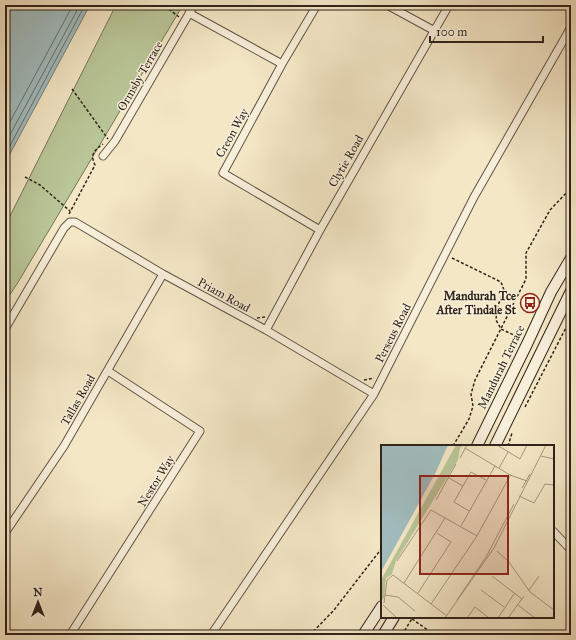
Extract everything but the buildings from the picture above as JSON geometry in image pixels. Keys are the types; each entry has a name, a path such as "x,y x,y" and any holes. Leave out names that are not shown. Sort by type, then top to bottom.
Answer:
{"main road":[{"name":"Mandurah Terrace","path":"477,445 551,292 571,258"},
{"path":"501,445 542,349 571,291"},
{"path":"496,445 508,430"},
{"path":"364,635 381,608"},
{"path":"383,635 393,618"}],"street":[{"name":"Ormsby Terrace","path":"103,156 115,141 194,5"},
{"name":"Creon Way","path":"317,5 282,64 223,173 320,230"},
{"path":"387,5 434,30"},
{"name":"Clytie Road","path":"266,330 320,230 449,5"},
{"path":"190,13 282,64"},
{"name":"Perseus Road","path":"211,635 374,394 474,197 571,27"},
{"name":"Priam Road","path":"5,329 64,228 70,222 75,222 163,274 266,330 374,394"},
{"name":"Tallas Road","path":"5,533 64,446 163,274"},
{"name":"Nestor Way","path":"70,635 200,431 108,371"},
{"path":"554,532 571,550"}],"path":[{"path":"166,5 180,18"},
{"path":"67,216 95,166 92,159 93,153 110,140 72,89"},
{"path":"25,177 40,185 70,211"},
{"path":"454,445 469,419 473,406 472,394 475,380 526,279 526,253 550,210 571,188"},
{"path":"450,257 501,282 504,290 497,308 496,320 501,329 528,342"},
{"path":"522,412 571,318"},
{"path":"542,349 553,353"},
{"path":"508,430 508,445"},
{"path":"310,635 334,610 381,549"},
{"path":"402,635 412,618 435,635"}],"green space":[{"path":"116,5 183,5 5,302 5,226"}],"water":[{"path":"5,5 90,5 5,163"}],"place":[{"name":"Mandurah Tce After Tindale St","path":"530,303"}]}
